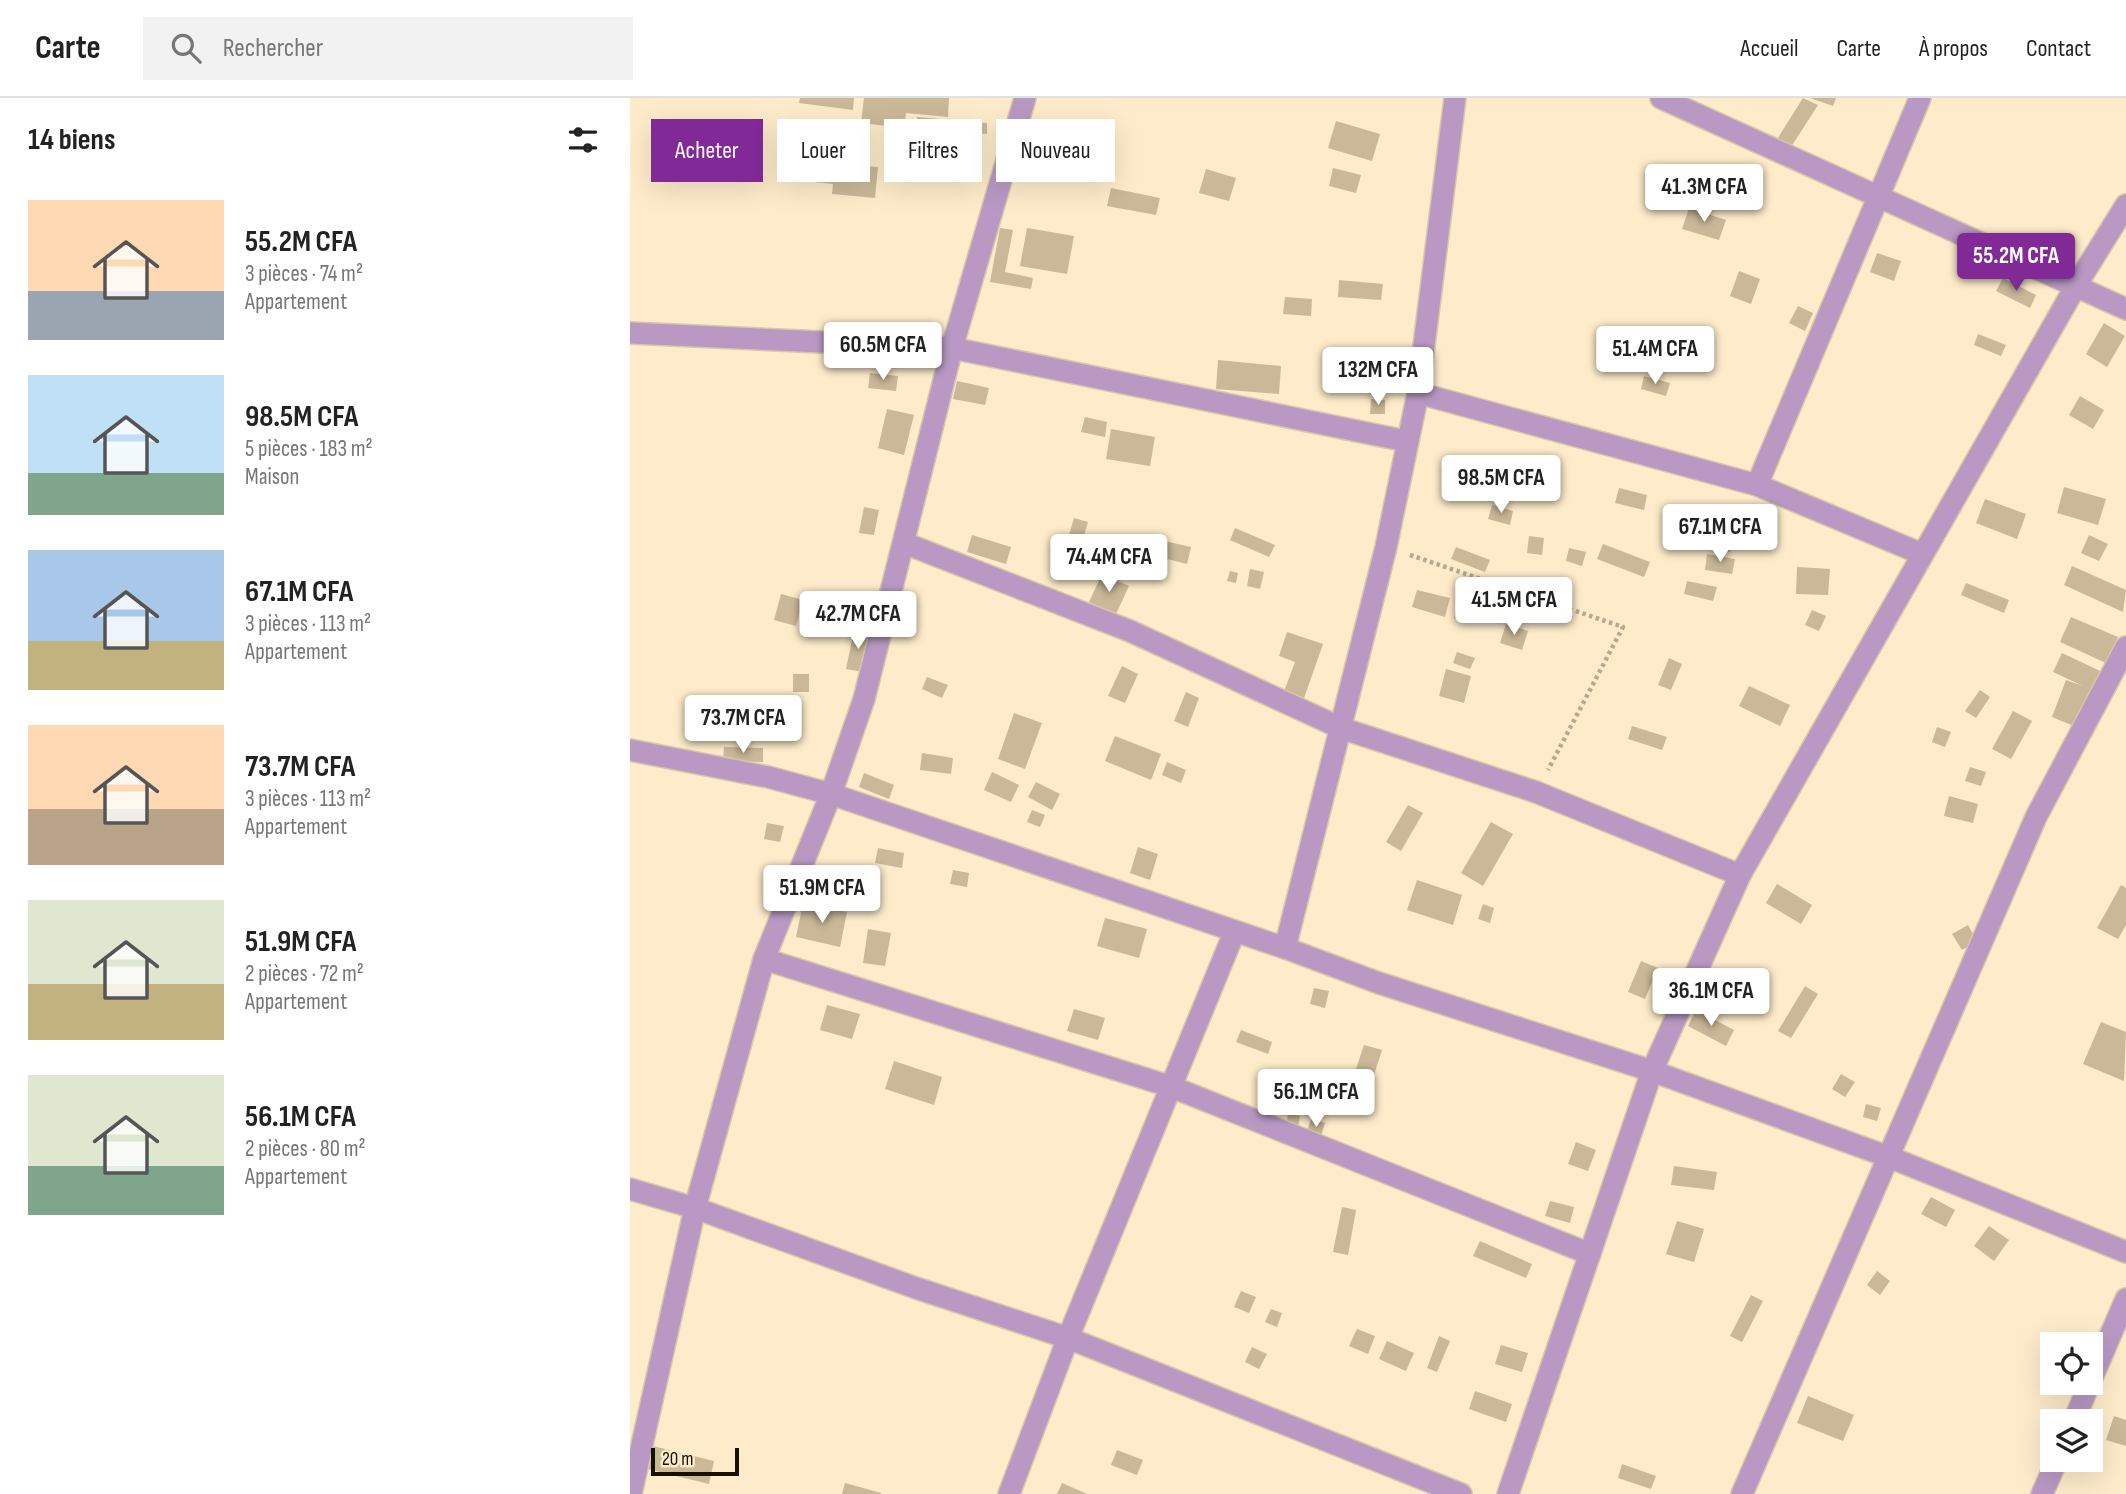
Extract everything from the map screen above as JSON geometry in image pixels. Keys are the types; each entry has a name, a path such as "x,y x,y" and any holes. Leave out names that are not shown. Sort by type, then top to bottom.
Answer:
{"street":[{"path":"631,1494 695,1208 764,959 831,794 864,699 952,348 1025,98"},
{"path":"1285,948 1386,547 1418,393 1455,98"},
{"path":"1661,98 1879,199 2077,284 2126,309"},
{"path":"1758,485 1920,98"},
{"path":"1508,1494 1652,1071 1740,875 2077,284 2126,205"},
{"path":"630,333 952,348 1406,441"},
{"path":"1418,393 1758,485 1922,554"},
{"path":"904,543 1130,631 1341,728 1536,792 1740,875"},
{"path":"1742,1494 2036,817 2126,647"},
{"path":"630,750 768,777 831,794 1234,933 1285,948 1379,983 1652,1071 1889,1157 2126,1252"},
{"path":"1009,1494 1068,1338 1234,933"},
{"path":"764,959 1172,1087 1590,1254"},
{"path":"630,1189 695,1208 916,1288 1068,1338 1461,1494"},
{"path":"2103,1353 2126,1299"},
{"path":"2042,1494 2052,1472"}],"path":[{"path":"1386,547 1623,627 1536,792"}],"building":[{"path":"800,98 854,98 853,110 799,103"},
{"path":"864,98 949,98 948,117 906,113 905,119 884,119 884,126 870,124 870,119 861,119"},
{"path":"1803,98 1818,105 1789,150 1776,141"},
{"path":"1810,98 1836,98 1833,106"},
{"path":"1336,121 1380,134 1372,161 1328,148"},
{"path":"982,123 987,123 987,134 982,134"},
{"path":"870,166 878,167 875,198 832,194 833,184 814,182 870,182"},
{"path":"1333,168 1361,175 1356,193 1329,186"},
{"path":"1206,169 1236,178 1229,201 1199,193"},
{"path":"1726,175 1749,187 1740,203 1718,191"},
{"path":"1111,188 1160,198 1156,215 1107,206"},
{"path":"1689,208 1726,220 1719,240 1682,229"},
{"path":"1000,228 1013,230 1005,272 1033,278 1031,289 990,282"},
{"path":"1027,228 1074,236 1067,274 1020,266"},
{"path":"1877,253 1901,261 1894,281 1870,272"},
{"path":"1739,271 1760,279 1751,304 1730,296"},
{"path":"2003,278 2036,295 2030,308 1996,291"},
{"path":"1339,280 1383,284 1381,300 1338,297"},
{"path":"1285,297 1312,299 1311,316 1283,314"},
{"path":"1798,306 1813,313 1805,331 1789,323"},
{"path":"2104,323 2125,336 2107,367 2086,354"},
{"path":"1978,334 2006,345 2001,356 1974,345"},
{"path":"1351,353 1381,354 1380,385 1349,385"},
{"path":"1218,360 1281,366 1279,394 1216,389"},
{"path":"870,373 898,376 896,391 868,388"},
{"path":"1644,376 1670,383 1666,396 1641,389"},
{"path":"957,381 989,388 985,405 953,399"},
{"path":"2080,396 2104,410 2093,429 2069,415"},
{"path":"1371,399 1385,400 1385,414 1370,414"},
{"path":"887,409 914,415 904,455 878,448"},
{"path":"1085,417 1107,422 1105,437 1081,432"},
{"path":"1111,429 1155,437 1150,466 1106,459"},
{"path":"1481,458 1502,462 1497,488 1476,485"},
{"path":"2064,487 2106,499 2098,525 2057,513"},
{"path":"1619,488 1647,495 1644,510 1615,503"},
{"path":"1985,499 2026,514 2017,539 1976,523"},
{"path":"1492,505 1513,511 1510,525 1488,519"},
{"path":"864,507 879,510 874,535 859,533"},
{"path":"1713,514 1738,519 1736,533 1710,528"},
{"path":"1074,518 1088,522 1080,549 1066,545"},
{"path":"1235,528 1275,545 1269,557 1230,540"},
{"path":"972,535 1011,547 1006,564 967,552"},
{"path":"1711,535 1732,538 1730,552 1708,549"},
{"path":"2089,535 2108,544 2099,561 2081,553"},
{"path":"1529,536 1544,538 1542,555 1527,553"},
{"path":"1160,540 1191,547 1187,564 1155,556"},
{"path":"1603,544 1650,562 1644,577 1597,559"},
{"path":"1456,547 1490,560 1485,572 1451,559"},
{"path":"1569,548 1586,552 1582,566 1566,561"},
{"path":"1131,550 1147,560 1136,578 1119,568"},
{"path":"1707,554 1735,559 1732,574 1705,570"},
{"path":"2072,566 2126,590 2123,612 2064,585"},
{"path":"1797,567 1830,569 1828,595 1796,594"},
{"path":"1250,569 1264,572 1260,589 1247,586"},
{"path":"1230,571 1238,573 1236,583 1227,581"},
{"path":"1102,574 1129,586 1116,614 1089,602"},
{"path":"1687,581 1717,587 1713,601 1684,594"},
{"path":"1966,583 2009,600 2004,613 1961,595"},
{"path":"1417,590 1450,598 1445,617 1412,607"},
{"path":"781,594 803,600 796,626 774,620"},
{"path":"1459,603 1476,608 1472,623 1454,618"},
{"path":"1812,610 1826,616 1819,631 1805,625"},
{"path":"2071,617 2118,637 2106,663 2060,642"},
{"path":"1506,624 1528,631 1522,650 1500,643"},
{"path":"854,630 870,633 863,672 846,669"},
{"path":"1287,632 1323,644 1302,704 1282,697 1295,662 1279,656"},
{"path":"1457,652 1475,658 1470,669 1453,663"},
{"path":"2062,653 2100,671 2076,727 2052,717 2066,680 2083,686 2053,672"},
{"path":"1669,658 1682,664 1671,690 1658,685"},
{"path":"1122,666 1138,674 1125,703 1108,696"},
{"path":"1446,669 1471,676 1464,703 1439,696"},
{"path":"793,674 809,674 809,692 793,692"},
{"path":"927,677 948,685 942,698 922,689"},
{"path":"1749,686 1790,705 1780,726 1739,706"},
{"path":"1980,690 1990,697 1976,718 1965,711"},
{"path":"1186,692 1199,698 1188,727 1174,721"},
{"path":"2013,711 2032,721 2011,759 1992,749"},
{"path":"1014,713 1042,723 1025,769 998,759"},
{"path":"1632,726 1667,737 1662,750 1628,739"},
{"path":"1937,727 1951,732 1945,747 1932,742"},
{"path":"1115,736 1161,754 1151,780 1105,761"},
{"path":"724,747 763,748 763,762 723,761"},
{"path":"922,753 953,758 951,774 920,770"},
{"path":"1167,762 1186,770 1181,783 1162,775"},
{"path":"1970,767 1986,772 1981,786 1965,781"},
{"path":"992,772 1019,785 1011,802 984,790"},
{"path":"864,773 894,785 889,799 859,787"},
{"path":"1036,782 1060,794 1052,810 1028,797"},
{"path":"1949,796 1978,804 1973,823 1944,816"},
{"path":"1408,805 1423,813 1401,851 1386,842"},
{"path":"1032,810 1045,815 1040,827 1027,822"},
{"path":"1491,822 1513,834 1483,886 1461,873"},
{"path":"767,823 784,826 780,842 764,839"},
{"path":"1138,847 1158,854 1150,880 1130,873"},
{"path":"878,848 904,853 902,868 875,863"},
{"path":"953,870 969,873 967,887 950,884"},
{"path":"1417,880 1462,895 1453,925 1407,910"},
{"path":"1777,884 1812,905 1801,924 1766,903"},
{"path":"2121,885 2126,888 2126,925 2118,939 2097,928"},
{"path":"803,903 847,912 840,947 796,937"},
{"path":"1483,904 1494,908 1490,923 1478,919"},
{"path":"1105,918 1147,929 1139,958 1097,946"},
{"path":"1968,925 1977,941 1962,950 1952,934"},
{"path":"868,929 891,933 885,966 863,963"},
{"path":"1641,961 1658,968 1645,999 1628,992"},
{"path":"1805,986 1818,994 1791,1038 1778,1031"},
{"path":"1314,988 1329,991 1325,1008 1310,1004"},
{"path":"827,1005 860,1014 852,1039 820,1030"},
{"path":"1074,1009 1105,1018 1098,1040 1067,1031"},
{"path":"1696,1010 1734,1030 1726,1046 1688,1026"},
{"path":"2101,1022 2126,1032 2124,1081 2083,1064"},
{"path":"1241,1030 1272,1042 1268,1054 1236,1042"},
{"path":"1364,1045 1382,1050 1371,1084 1353,1078"},
{"path":"894,1061 942,1077 934,1105 885,1089"},
{"path":"1841,1074 1855,1082 1845,1097 1832,1089"},
{"path":"1866,1104 1881,1108 1877,1121 1863,1117"},
{"path":"1288,1114 1300,1116 1298,1128 1286,1125"},
{"path":"1311,1119 1325,1123 1320,1139 1306,1135"},
{"path":"1576,1142 1596,1150 1588,1171 1568,1164"},
{"path":"1674,1166 1717,1172 1714,1190 1671,1185"},
{"path":"1931,1197 1955,1210 1946,1227 1921,1214"},
{"path":"1550,1201 1574,1207 1570,1223 1545,1216"},
{"path":"1342,1207 1356,1210 1348,1255 1333,1252"},
{"path":"1677,1221 1704,1229 1694,1262 1666,1254"},
{"path":"1989,1226 2009,1240 1994,1261 1974,1246"},
{"path":"1480,1241 1532,1264 1526,1278 1473,1256"},
{"path":"1877,1271 1890,1281 1880,1295 1867,1285"},
{"path":"1241,1291 1256,1297 1249,1313 1234,1307"},
{"path":"1751,1295 1763,1301 1742,1342 1730,1336"},
{"path":"1271,1309 1282,1313 1277,1327 1265,1322"},
{"path":"1357,1329 1375,1336 1368,1354 1349,1346"},
{"path":"1439,1336 1450,1341 1437,1372 1427,1368"},
{"path":"1387,1341 1414,1353 1406,1371 1379,1359"},
{"path":"1501,1345 1528,1353 1522,1372 1495,1364"},
{"path":"1252,1347 1267,1354 1259,1369 1245,1362"},
{"path":"1475,1391 1512,1404 1506,1422 1469,1409"},
{"path":"1808,1396 1854,1415 1843,1441 1797,1423"},
{"path":"2114,1416 2126,1420 2126,1446 2106,1440"},
{"path":"653,1446 714,1461 709,1484 648,1469"},
{"path":"1117,1450 1143,1460 1137,1475 1111,1465"},
{"path":"1622,1464 1656,1476 1651,1489 1618,1478"},
{"path":"845,1483 881,1493 881,1494 842,1494"},
{"path":"1062,1483 1087,1494 1057,1494"}]}
